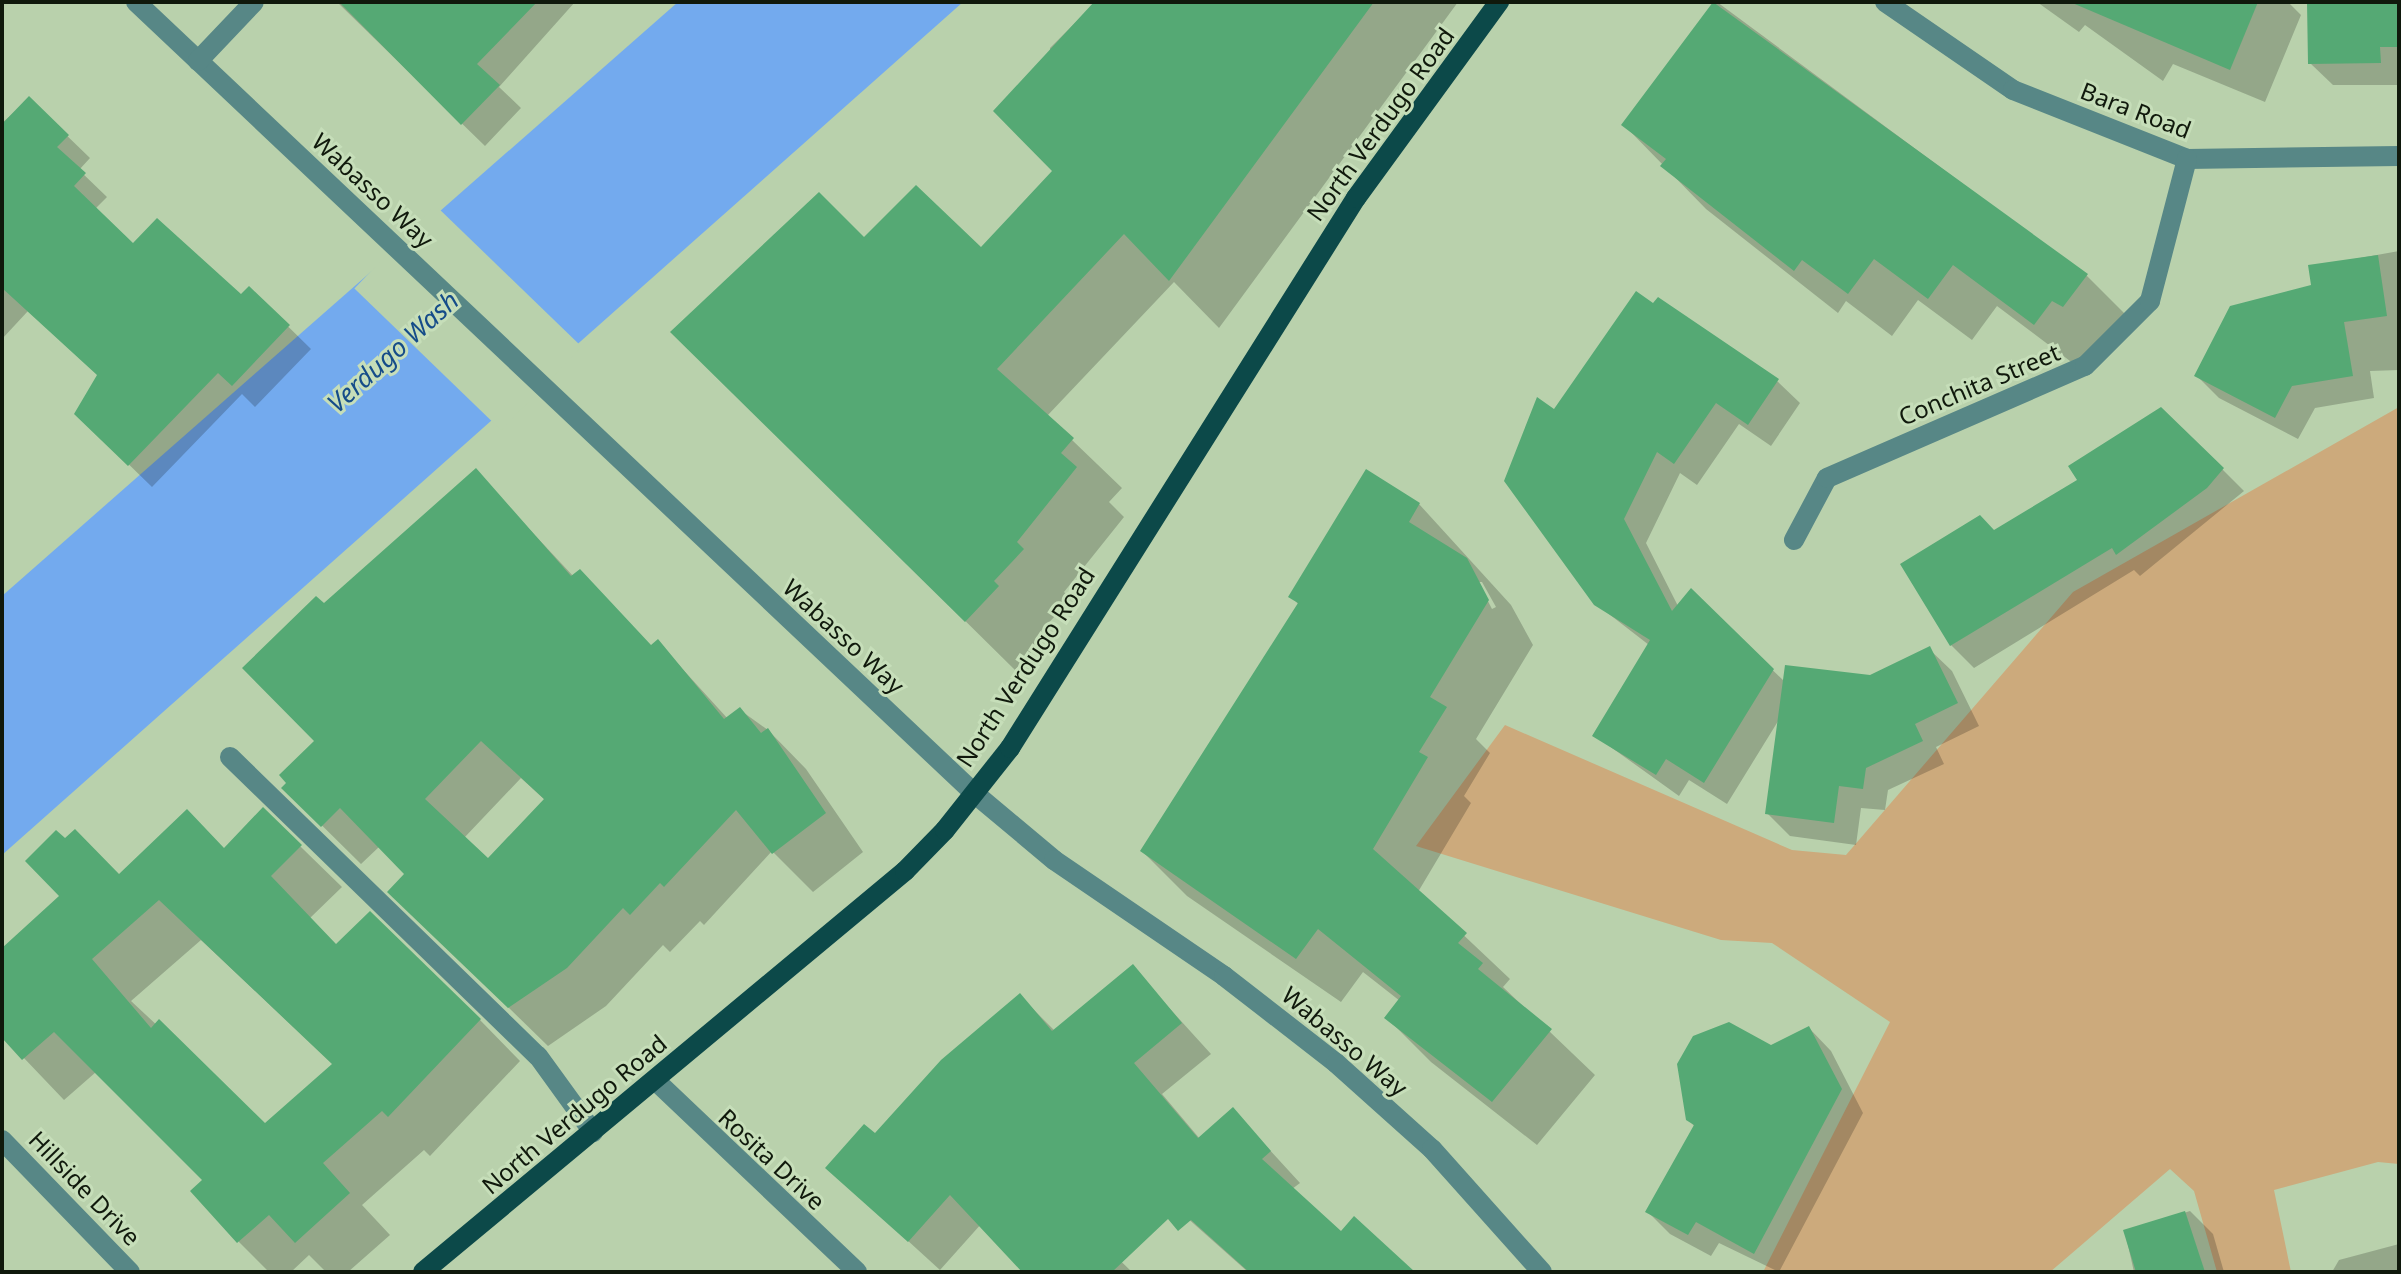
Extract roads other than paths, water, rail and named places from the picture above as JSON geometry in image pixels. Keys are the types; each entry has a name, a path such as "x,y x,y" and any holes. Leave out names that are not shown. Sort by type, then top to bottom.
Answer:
{"main road":[{"name":"North Verdugo Road","path":"423,1272 905,871 974,793 1010,748 1356,198 1499,2"}],"street":[{"name":"Wabasso Way","path":"136,2 974,793 1054,860 1224,976 1336,1063 1432,1149 1542,1272"},
{"path":"198,61 254,2"},
{"name":"Bara Road","path":"1885,2 2013,90 2187,159 2399,156"},
{"name":"Conchita Street","path":"1794,540 1827,478 2085,366 2150,301 2187,159"},
{"path":"230,757 538,1056 593,1132"},
{"name":"Rosita Drive","path":"656,1081 857,1272"},
{"name":"Hillside Drive","path":"2,1140 130,1272"}],"water":[{"name":"Verdugo Wash","path":"678,2 963,2 2,855 2,596"}]}
